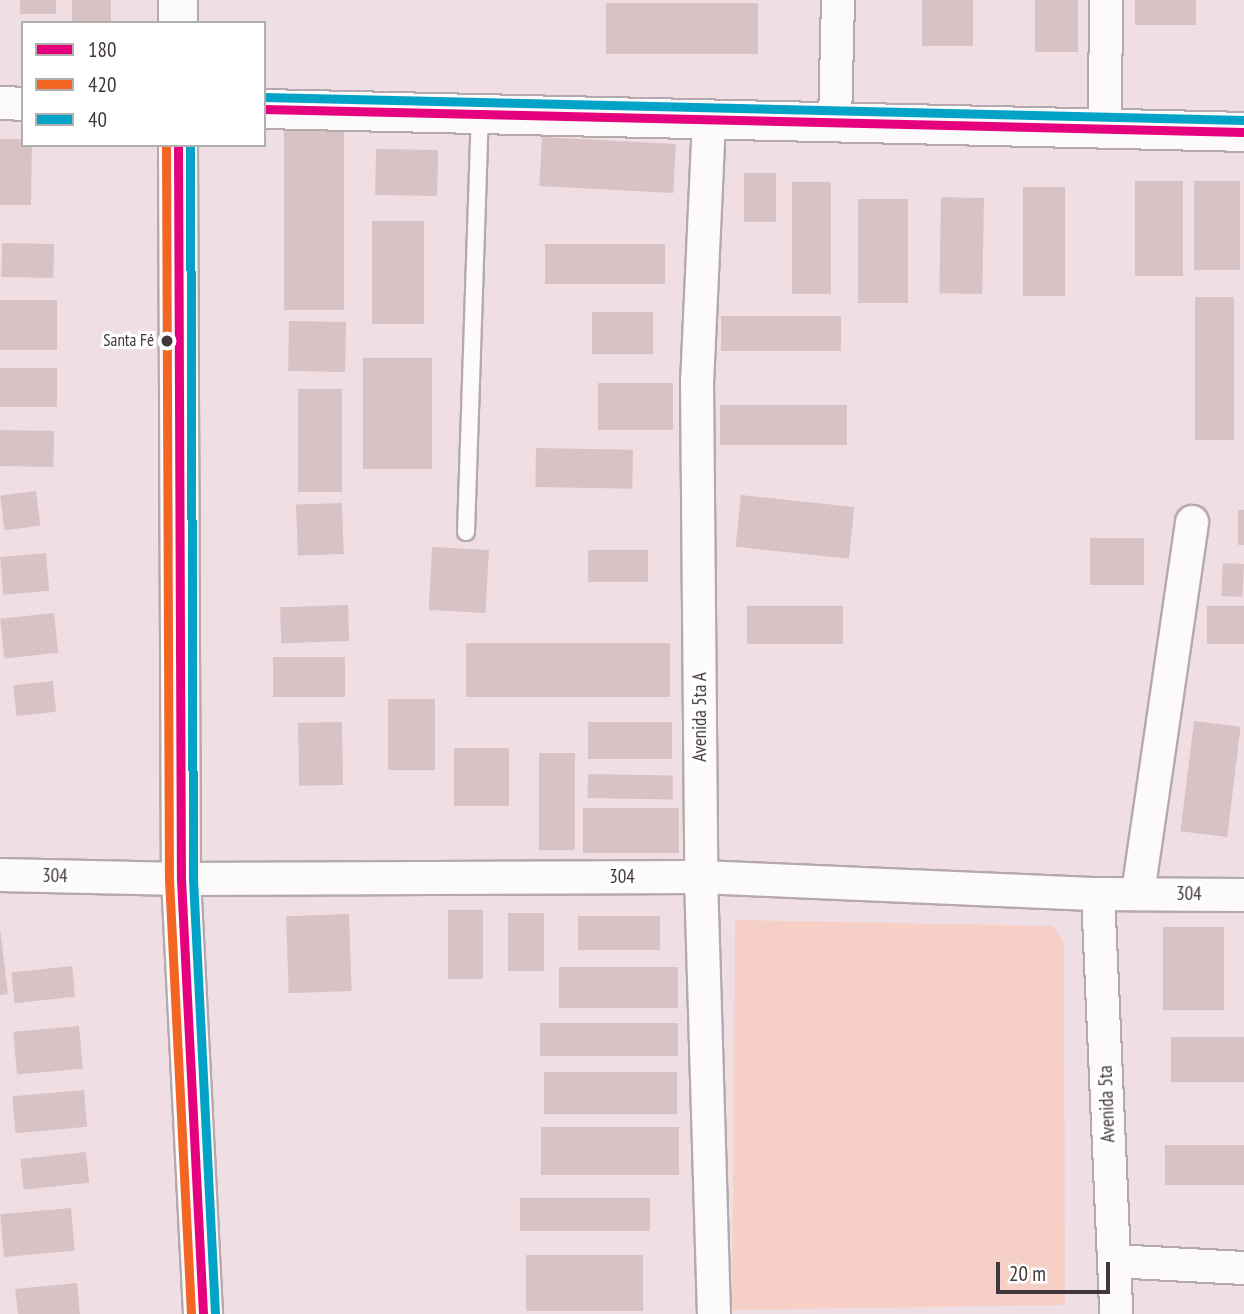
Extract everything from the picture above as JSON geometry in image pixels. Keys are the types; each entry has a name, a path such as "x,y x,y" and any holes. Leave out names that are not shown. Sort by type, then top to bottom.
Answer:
{"main road":[{"path":"178,0 178,21"},
{"path":"266,109 1244,132"},
{"path":"178,147 181,879 203,1314"}],"street":[{"path":"835,122 838,0"},
{"path":"1105,130 1106,0"},
{"path":"0,103 21,104"},
{"name":"Avenida 5ta A","path":"709,120 697,380 701,877 714,1314"},
{"path":"1138,893 1192,522"},
{"name":"304","path":"0,875 181,879 701,877 1098,894 1244,895"},
{"name":"Avenida 5ta","path":"1098,894 1116,1314"},
{"path":"1114,1261 1244,1268"}],"lane":[{"path":"467,532 480,113"}],"shaded area":[{"path":"735,920 1053,926 1064,943 1065,1305 732,1310"}],"building":[{"path":"20,0 56,0 56,14 20,14"},
{"path":"72,0 111,0 111,21 72,21"},
{"path":"922,0 973,0 973,46 922,46"},
{"path":"1035,0 1078,0 1078,52 1035,52"},
{"path":"1135,0 1196,0 1196,25 1135,25"},
{"path":"606,3 758,3 758,54 606,54"},
{"path":"284,129 344,129 344,310 284,310"},
{"path":"542,137 676,144 673,193 539,186"},
{"path":"0,139 21,139 21,147 32,147 31,205 0,205"},
{"path":"376,149 438,150 437,196 375,195"},
{"path":"744,173 776,173 776,222 744,222"},
{"path":"1135,181 1183,181 1183,276 1135,276"},
{"path":"1194,181 1240,181 1240,270 1194,270"},
{"path":"792,182 831,182 831,294 792,294"},
{"path":"1023,187 1065,187 1065,296 1023,296"},
{"path":"941,197 984,198 982,294 939,293"},
{"path":"858,199 908,199 908,303 858,303"},
{"path":"372,221 424,221 424,324 372,324"},
{"path":"2,243 54,244 53,278 1,277"},
{"path":"545,244 665,244 665,284 545,284"},
{"path":"1195,297 1234,297 1234,440 1195,440"},
{"path":"0,300 57,300 57,350 0,350"},
{"path":"592,312 653,312 653,354 592,354"},
{"path":"721,316 841,316 841,351 721,351"},
{"path":"289,321 346,322 345,372 288,371"},
{"path":"363,358 432,358 432,469 363,469"},
{"path":"0,368 57,368 57,407 0,407"},
{"path":"598,383 673,383 673,430 598,430"},
{"path":"298,389 342,389 342,492 298,492"},
{"path":"720,405 847,405 847,445 720,445"},
{"path":"0,430 54,431 53,467 0,466"},
{"path":"536,448 633,450 632,489 535,487"},
{"path":"36,491 40,526 5,530 0,495"},
{"path":"741,495 854,507 849,559 736,547"},
{"path":"342,503 344,554 298,556 296,505"},
{"path":"1238,510 1244,510 1244,545 1238,545"},
{"path":"1090,538 1144,538 1144,585 1090,585"},
{"path":"432,547 489,550 486,613 429,610"},
{"path":"588,550 648,550 648,582 588,582"},
{"path":"46,553 49,591 3,595 0,557"},
{"path":"1223,563 1244,564 1242,597 1221,596"},
{"path":"348,605 349,641 281,643 280,607"},
{"path":"747,606 843,606 843,644 747,644"},
{"path":"1207,606 1244,606 1244,644 1207,644"},
{"path":"54,613 58,653 4,658 0,619"},
{"path":"466,643 670,643 670,697 466,697"},
{"path":"273,657 345,657 345,697 273,697"},
{"path":"53,681 56,712 16,716 13,685"},
{"path":"388,699 435,699 435,770 388,770"},
{"path":"1194,721 1241,727 1227,837 1180,831"},
{"path":"342,722 343,785 299,786 298,723"},
{"path":"588,722 672,722 672,759 588,759"},
{"path":"454,748 509,748 509,806 454,806"},
{"path":"539,753 575,753 575,850 539,850"},
{"path":"588,774 673,775 673,799 588,798"},
{"path":"583,808 679,808 679,853 583,853"},
{"path":"448,910 483,910 483,979 448,979"},
{"path":"508,913 544,913 544,971 508,971"},
{"path":"349,914 352,991 289,993 286,916"},
{"path":"578,916 660,916 660,950 578,950"},
{"path":"1163,927 1224,927 1224,1010 1163,1010"},
{"path":"0,928 8,994 0,995"},
{"path":"72,966 75,997 15,1003 11,972"},
{"path":"559,967 678,967 678,1008 559,1008"},
{"path":"540,1023 678,1023 678,1056 540,1056"},
{"path":"79,1026 83,1069 17,1075 13,1032"},
{"path":"1171,1037 1244,1037 1244,1082 1171,1082"},
{"path":"544,1072 677,1072 677,1114 544,1114"},
{"path":"84,1090 87,1127 15,1133 12,1096"},
{"path":"541,1127 679,1127 679,1175 541,1175"},
{"path":"1165,1145 1244,1145 1244,1185 1165,1185"},
{"path":"86,1152 89,1183 24,1190 20,1159"},
{"path":"520,1198 650,1198 650,1231 520,1231"},
{"path":"71,1208 75,1251 4,1257 0,1214"},
{"path":"526,1255 643,1255 643,1311 526,1311"},
{"path":"77,1283 80,1314 18,1314 15,1289"}],"transit line":[{"name":"40","path":"266,97 1244,120"},
{"name":"180","path":"266,109 1244,132"},
{"name":"420","path":"166,147 169,879 191,1314"},
{"name":"180","path":"178,147 181,879 203,1314"},
{"name":"40","path":"190,147 193,879 215,1313"}],"place":[{"name":"Santa Fé","path":"167,341"}]}
